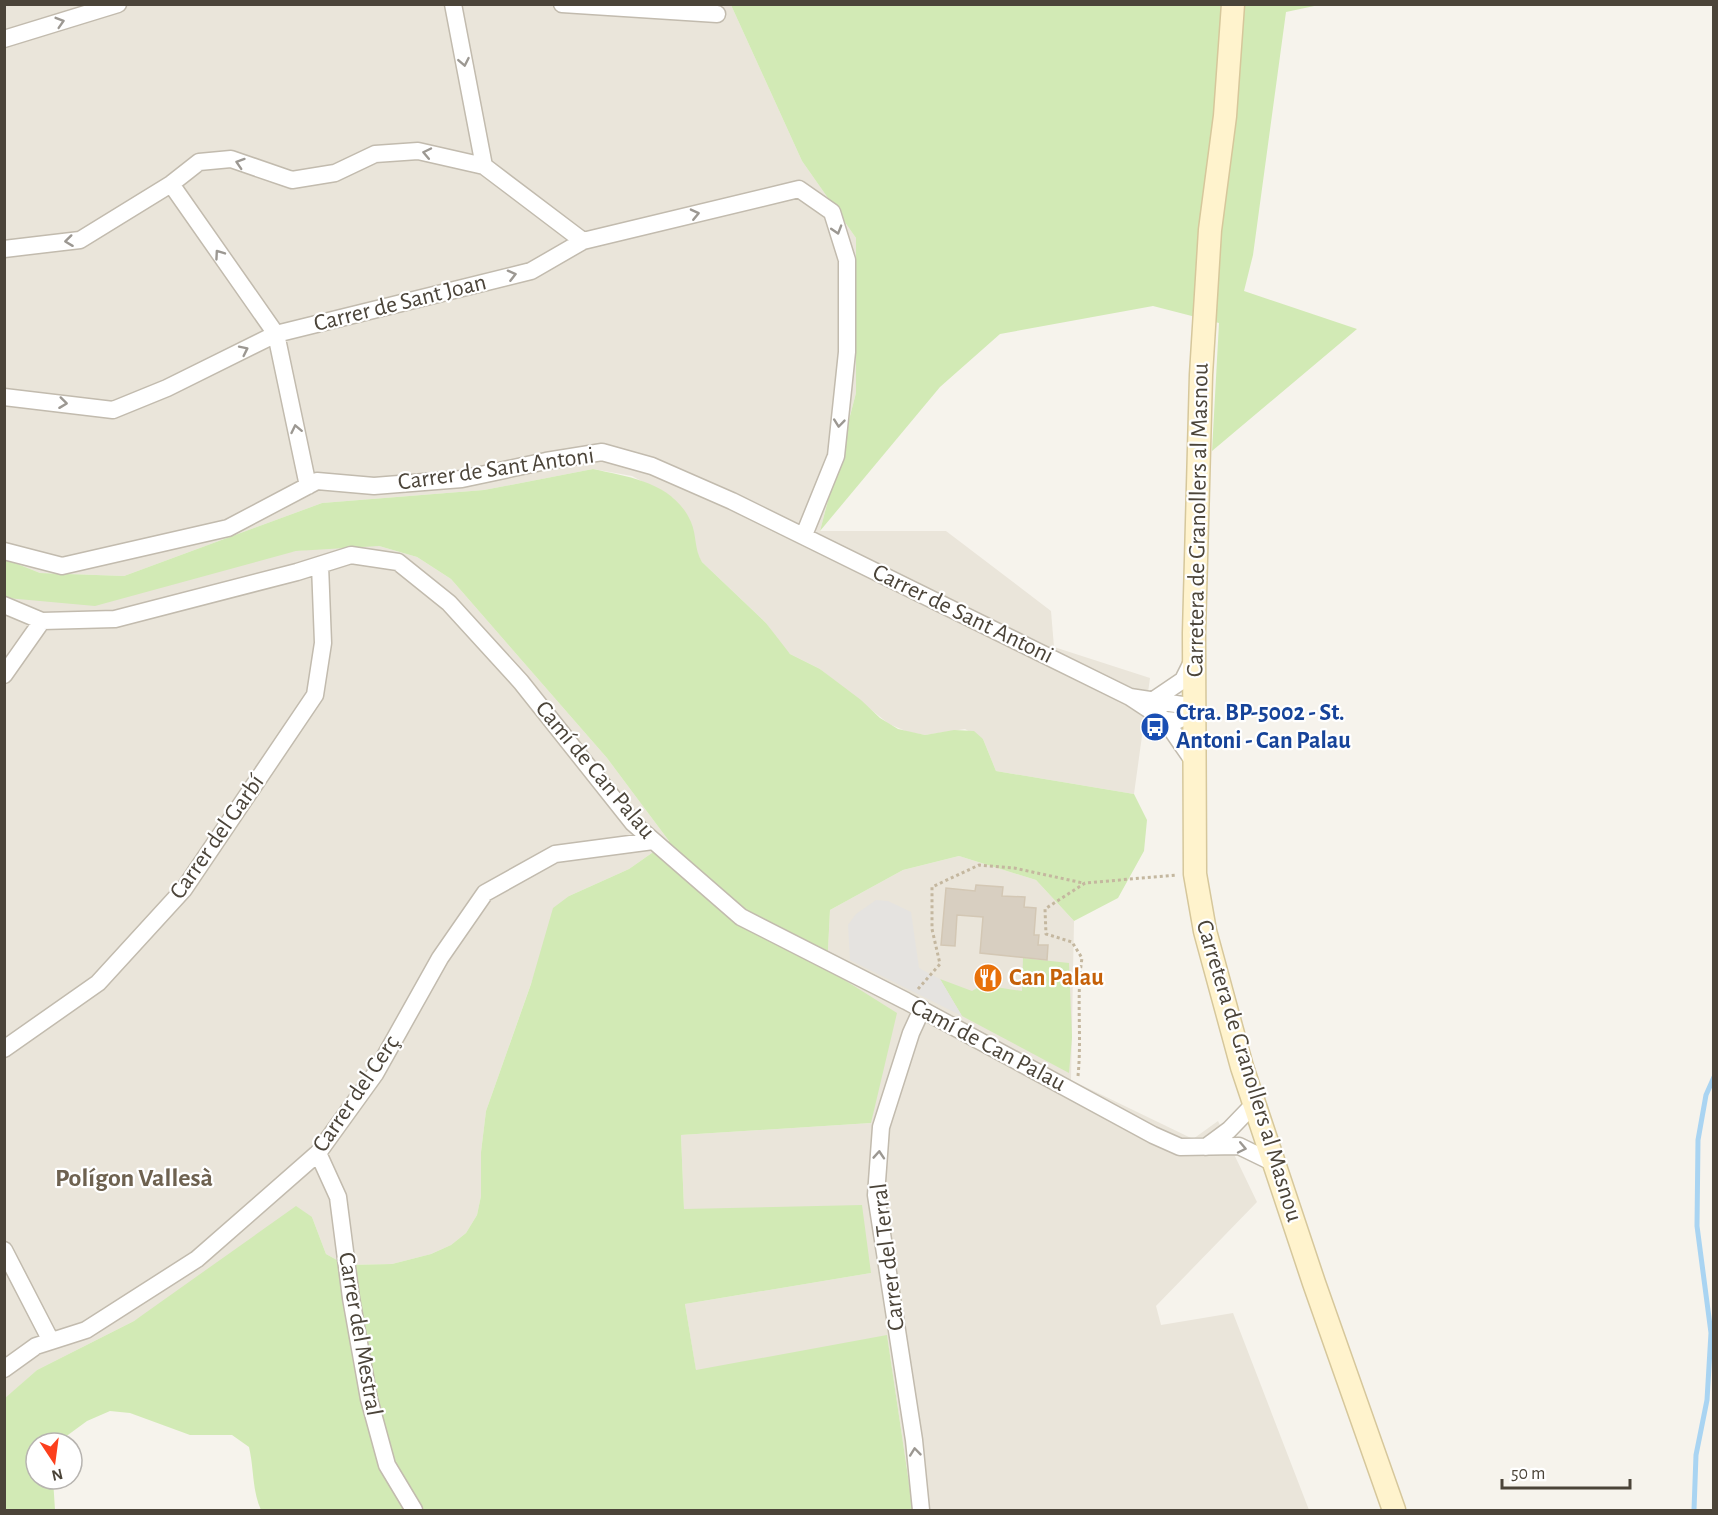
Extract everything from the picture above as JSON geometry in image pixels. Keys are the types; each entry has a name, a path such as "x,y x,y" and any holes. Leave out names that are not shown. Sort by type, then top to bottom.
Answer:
{"main road":[{"name":"Carretera de Granollers al Masnou","path":"1233,4 1225,116 1210,231 1201,375 1194,658 1195,873 1205,931 1255,1103 1394,1510"}],"street":[{"path":"4,39 118,4"},
{"path":"453,4 484,166"},
{"path":"562,4 717,14"},
{"path":"4,249 80,240 171,184 199,162 231,159 292,180 334,173 375,154 418,151 484,166 583,241"},
{"path":"171,184 276,334 308,486"},
{"name":"Carrer de Sant Joan","path":"4,397 113,410 167,388 276,334 531,271 583,241 799,189 832,212 847,260 847,352 836,456 804,535"},
{"name":"Carrer de Sant Antoni","path":"4,551 62,566 228,528 317,481 374,486 462,479 602,452 652,466 804,535 1130,697 1165,720 1194,762"},
{"name":"Camí de Can Palau","path":"4,605 42,621 115,619 351,555 398,562 449,603 521,682 633,823 741,917 906,1001 1180,1147 1239,1146 1274,1162"},
{"name":"Carrer del Garbí","path":"4,1049 98,983 184,889 315,695 323,643 320,565"},
{"path":"4,675 42,621"},
{"path":"1155,699 1183,680 1194,658"},
{"name":"Carrer de Sant Antoni","path":"1130,697 1189,706 1194,711"},
{"path":"1165,720 1176,721 1194,711"},
{"name":"Carrer del Cerç","path":"4,1369 36,1346 87,1330 197,1259 318,1153 375,1074 440,958 486,893 555,854 653,841"},
{"name":"Carrer del Terral","path":"921,1510 914,1440 876,1196 881,1127 911,1033 922,1010"},
{"path":"1206,1147 1229,1130 1255,1103"},
{"name":"Carrer del Mestral","path":"318,1153 338,1197 351,1298 369,1400 387,1465 414,1510"},
{"path":"4,1250 51,1341"}],"path":[{"path":"906,1001 940,964 932,929 932,887 979,865 1014,868 1085,883 1195,873"},
{"path":"1076,1092 1081,1051 1079,979 1082,958 1072,942 1046,934 1045,909 1085,883"}],"shaded area":[{"path":"4,5 731,5 802,161 856,238 856,393 820,531 946,531 1051,611 1054,647 1150,678 1134,794 996,771 983,739 965,729 925,735 908,732 889,724 820,669 790,654 766,623 702,562 697,554 686,514 673,498 632,476 593,469 484,490 322,503 124,576 40,573 5,559"},
{"path":"358,545 379,546 417,557 451,579 607,758 669,841 629,869 569,896 544,947 486,1111 481,1152 481,1196 477,1215 466,1233 451,1245 431,1254 392,1264 346,1265 326,1254 312,1217 134,1321 37,1370 5,1399 5,596 296,551"},
{"path":"959,856 1036,880 1074,921 1071,1080 1193,1139 1218,1121 1257,1202 1156,1306 1161,1325 1233,1313 1309,1510 913,1510 887,1336 696,1371 685,1304 871,1273 684,1209 681,1135 871,1123 827,969 830,910 903,870"},
{"path":"876,900 888,901 911,912 919,968 940,979 962,1016 850,960 848,925 856,914"}],"green space":[{"path":"731,5 1319,5 1286,12 1253,255 1244,291 1357,329 1212,451 1219,323 1153,306 1000,334 940,387 820,531 856,393 856,238 802,161"},
{"path":"593,469 636,479 662,490 674,498 691,522 702,562 766,623 790,654 820,669 861,700 880,718 898,729 925,735 954,730 974,731 983,739 996,771 1134,794 1147,820 1144,851 1118,898 1074,921 1036,880 959,856 903,870 830,910 827,969 897,1013 871,1123 681,1135 684,1209 862,1205 871,1273 685,1304 696,1370 887,1335 913,1510 261,1510 256,1495 249,1447 232,1435 190,1435 130,1413 110,1411 87,1421 73,1431 24,1431 24,1491 54,1491 55,1510 5,1510 4,1399 37,1370 134,1321 296,1206 312,1217 326,1254 346,1265 392,1264 431,1254 451,1245 466,1233 477,1215 481,1196 481,1152 486,1111 531,984 553,908 569,896 629,869 669,841 607,758 451,579 417,557 379,546 296,551 95,606 7,598 5,596 5,559 40,573 124,576 322,503 484,490"},
{"path":"1023,958 1069,963 1072,1037 1069,1073 962,1016 940,979 972,991 982,985 1022,991"}],"building":[{"path":"976,885 1003,887 1002,896 1025,897 1024,907 1036,908 1034,935 1039,935 1038,945 1048,945 1047,960 980,953 983,917 957,915 955,946 941,945 946,888 975,891"}],"waterway":[{"path":"1694,1510 1696,1455 1707,1400 1711,1333 1697,1226 1698,1140 1706,1095 1714,1077"}],"place":[{"name":"Ctra. BP-5002 - St. Antoni - Can Palau","path":"1155,727"},
{"name":"Can Palau","path":"988,978"}],"district":[{"name":"Polígon Vallesà","path":"134,1178"}]}
